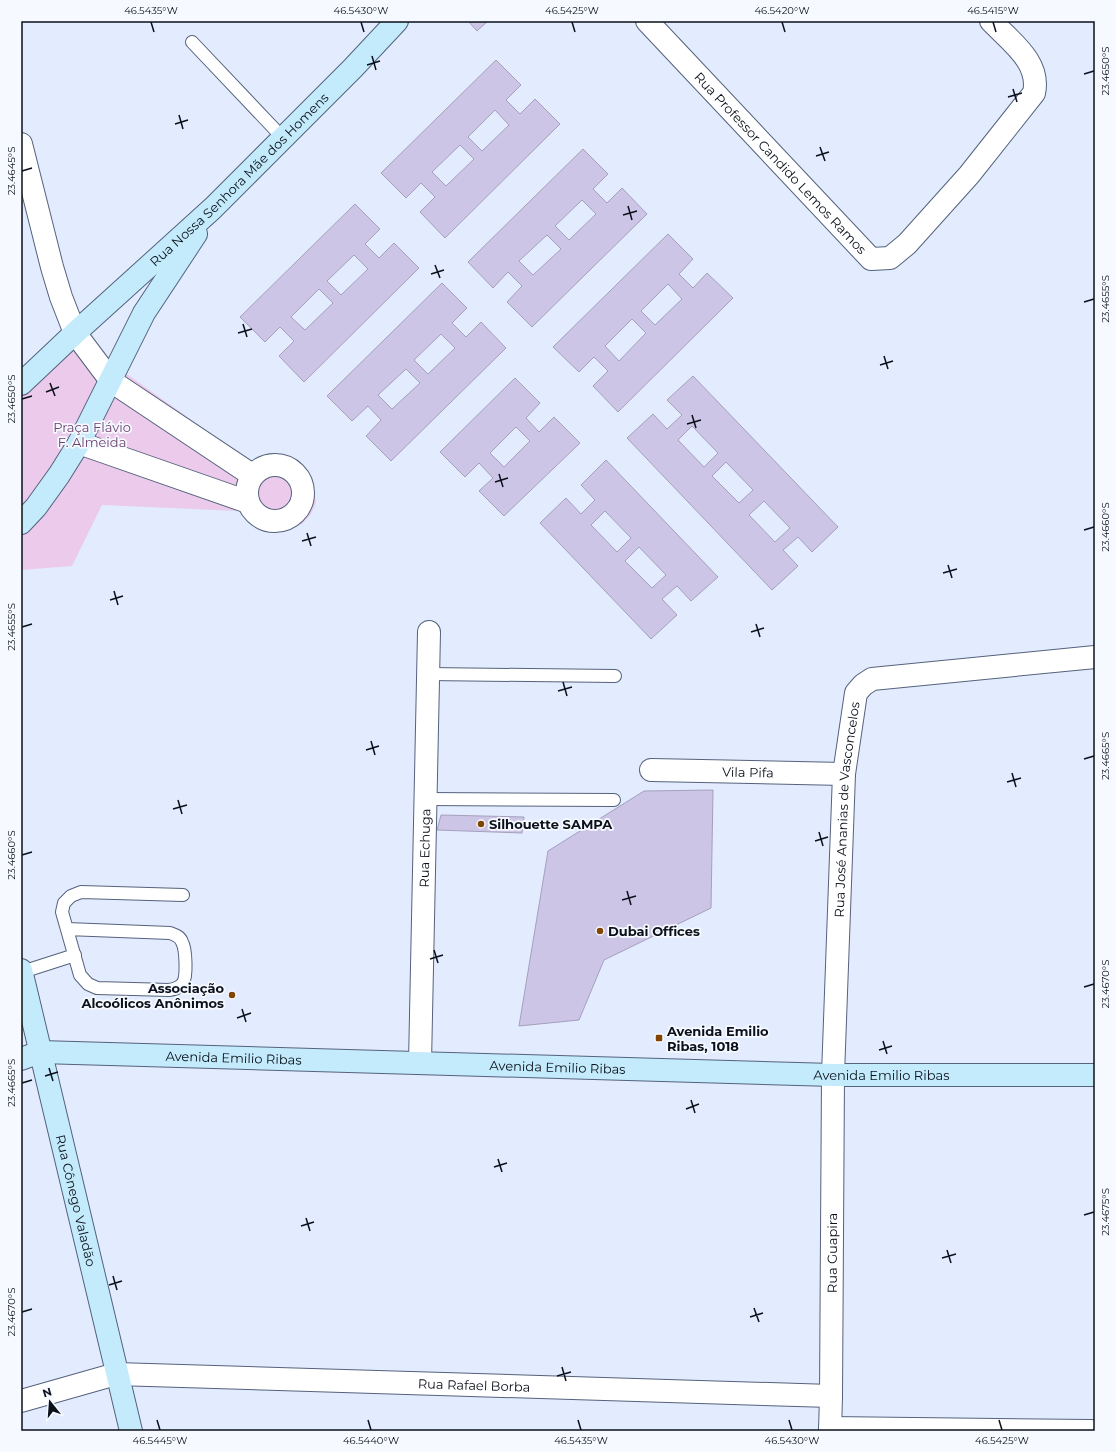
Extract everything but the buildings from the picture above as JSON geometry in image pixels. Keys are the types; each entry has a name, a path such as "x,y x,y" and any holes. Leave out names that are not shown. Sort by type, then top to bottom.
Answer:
{"street":[{"name":"Rua Nossa Senhora Mãe dos Homens","path":"21,384 213,208 353,68 397,21"},
{"name":"Rua Professor Candido Lemos Ramos","path":"646,21 871,259 890,258 906,244 969,175 1034,93 1036,84 1034,73 1027,58 991,21"},
{"path":"21,144 52,267 61,297 75,333 110,381 252,476"},
{"path":"21,523 36,507 80,443 110,381 213,208"},
{"path":"80,443 248,502"},
{"path":"277,464 286,466 300,479 303,488 303,497 300,506 294,514 286,519 268,521 259,517 252,511 248,502 246,493 252,476 259,469 268,465 277,464"},
{"name":"Rua Echuga","path":"420,1063 429,632"},
{"name":"Rua José Ananias de Vasconcelos","path":"833,1075 844,774 856,693 863,685 872,679 1095,657"},
{"name":"Vila Pifa","path":"651,770 844,774"},
{"name":"Rua Cônego Valadão","path":"21,971 30,1007 30,1056 131,1431"},
{"path":"21,1029 30,1007"},
{"name":"Avenida Emilio Ribas","path":"30,1056 420,1063 833,1075 1095,1075"},
{"name":"Rua Guapira","path":"830,1429 833,1075"},
{"name":"Rua Rafael Borba","path":"21,1401 116,1374 831,1396"},
{"path":"830,1429 1091,1431"}],"lane":[{"path":"192,42 283,138"},
{"path":"428,674 615,676"},
{"path":"425,799 614,800"},
{"path":"67,929 170,933 177,935 182,940 184,947 186,973 184,981 178,988 169,990 98,988 88,984 80,975 62,912 64,903 70,896 82,892 183,895"},
{"path":"21,971 75,955"}],"green space":[{"name":"Praça Flávio F. Almeida","path":"89,347 249,461 290,459 312,479 316,503 311,514 302,524 282,530 238,511 102,505 72,566 21,570 21,389 61,352"}],"place":[{"name":"Silhouette SAMPA","path":"481,824"},
{"name":"Dubai Offices","path":"600,931"},
{"name":"Associação Alcoólicos Anônimos","path":"232,995"},
{"name":"Avenida Emilio Ribas, 1018","path":"659,1038"}]}
